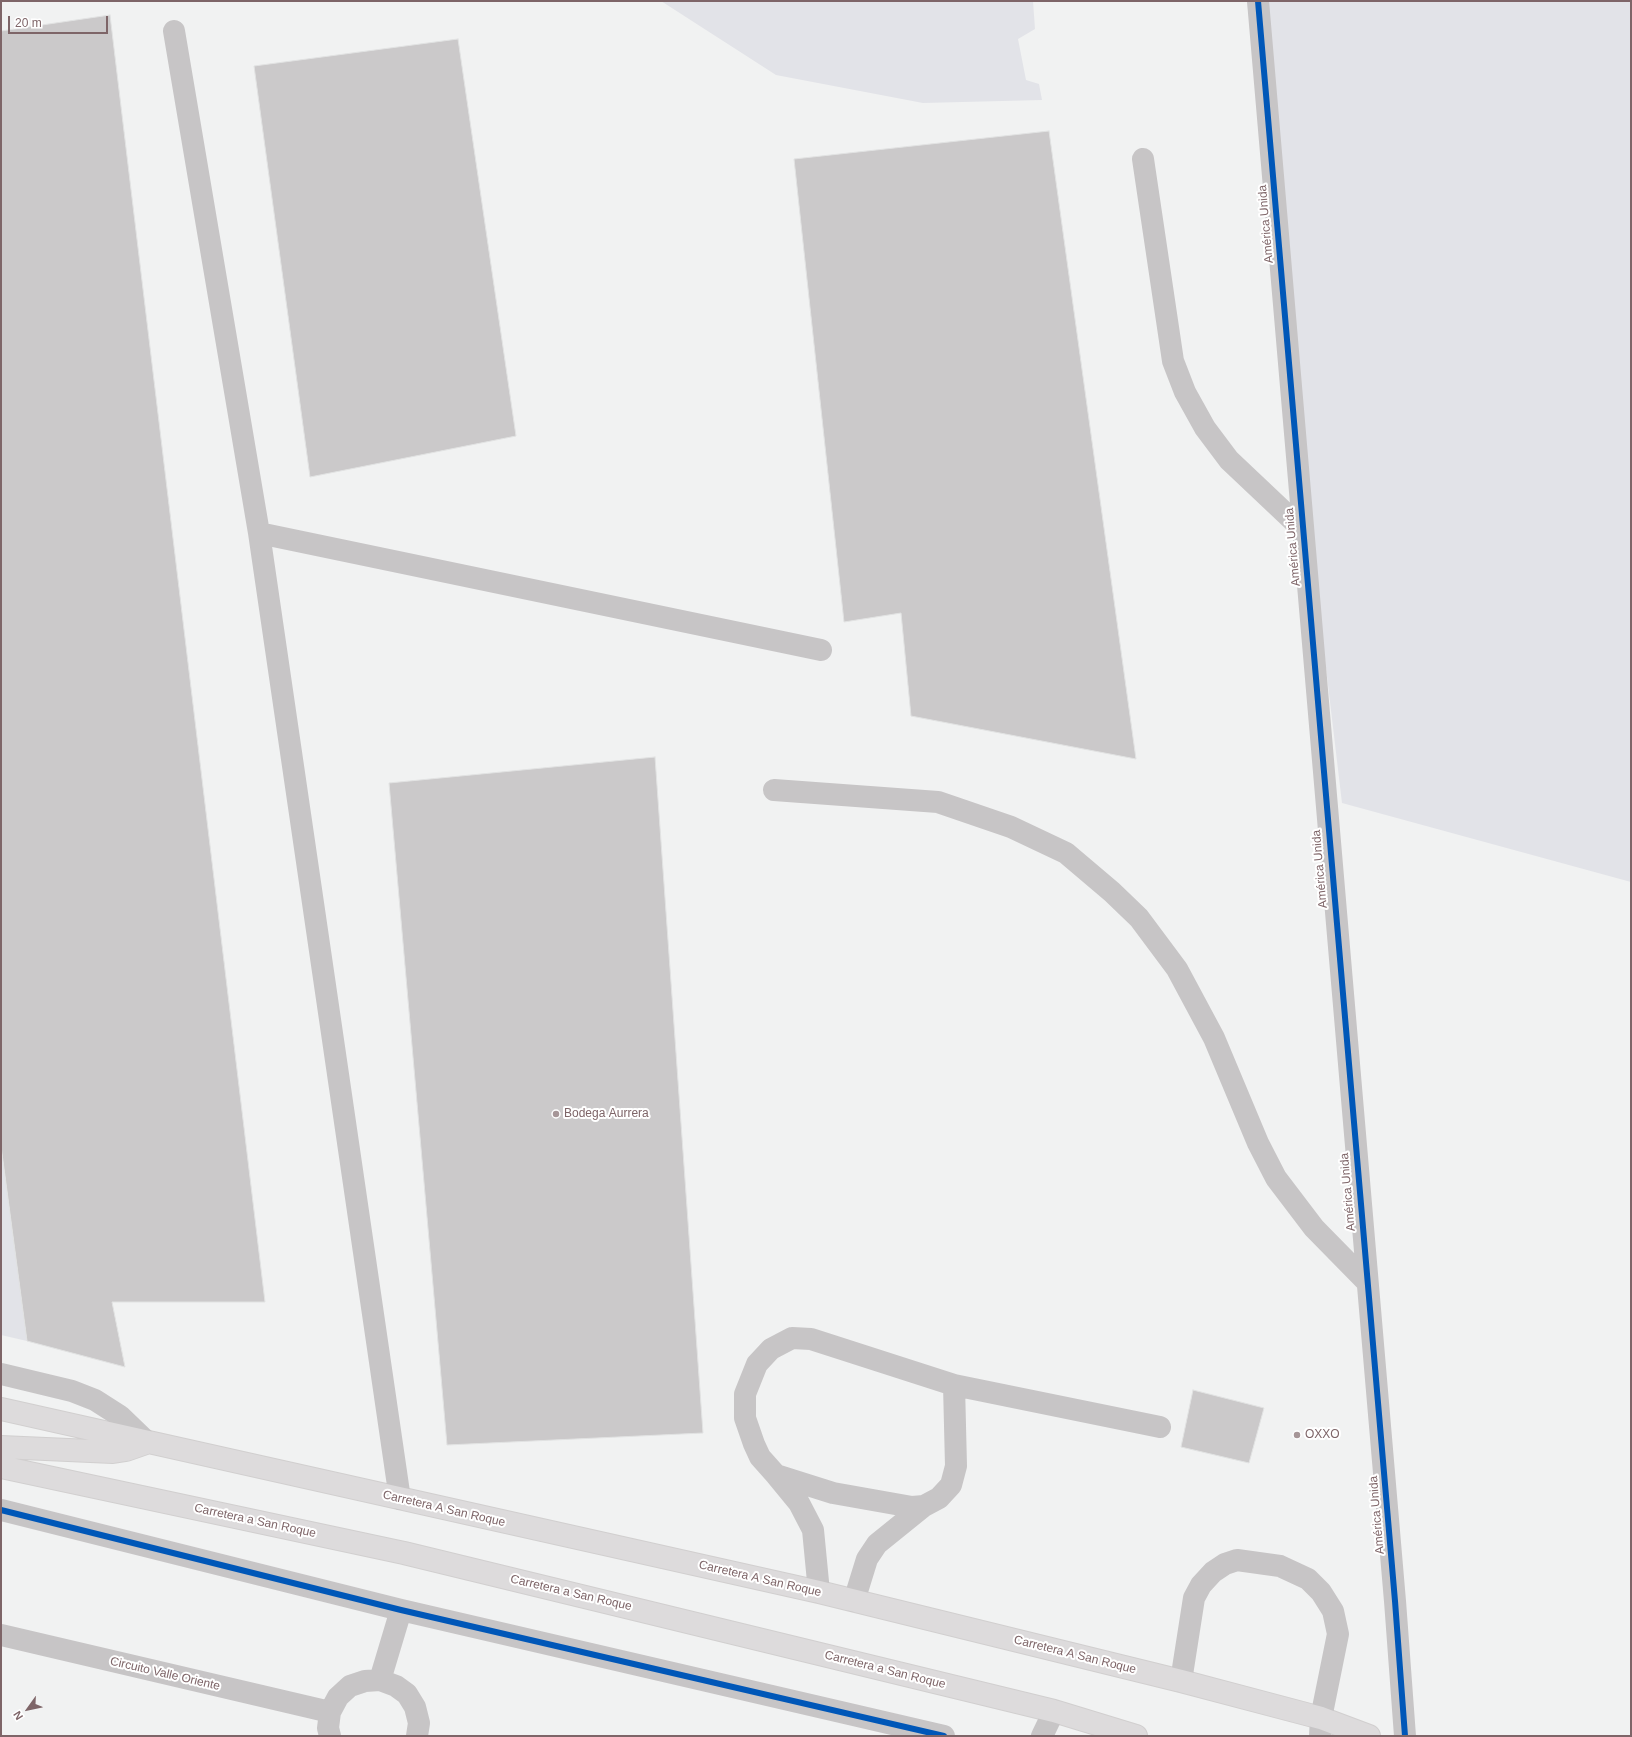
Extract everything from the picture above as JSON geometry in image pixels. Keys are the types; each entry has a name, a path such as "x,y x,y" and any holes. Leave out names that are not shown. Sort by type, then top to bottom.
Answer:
{"main road":[{"path":"1,1409 147,1442"},
{"name":"Carretera A San Roque","path":"147,1442 819,1592 1181,1681 1320,1727 1368,1736"},
{"path":"1,1447 113,1452 138,1447 147,1442"},
{"name":"Carretera a San Roque","path":"1,1467 404,1553 1054,1711 1136,1736"}],"street":[{"name":"América Unida","path":"1258,1 1302,529 1396,1601 1405,1736"},
{"path":"174,32 259,533 400,1499"},
{"path":"1143,159 1173,361 1185,392 1205,428 1229,460 1302,529"},
{"path":"259,533 821,650"},
{"path":"774,790 938,802 1011,827 1066,853 1140,918 1177,968 1214,1038 1258,1143 1276,1178 1314,1228 1367,1282"},
{"path":"819,1592 813,1530 799,1503 760,1457 745,1418 745,1394 757,1364 771,1349 792,1338 811,1339 954,1386 1160,1427"},
{"path":"1,1374 72,1391 95,1400 120,1416 147,1442"},
{"path":"854,1601 867,1559 877,1544 924,1506 939,1498 951,1485 956,1466 954,1386"},
{"path":"776,1475 833,1493 912,1507 924,1506"},
{"path":"1,1510 401,1610 944,1736"},
{"path":"1181,1681 1194,1598 1200,1585 1213,1572 1225,1564 1237,1560 1280,1566 1308,1579 1321,1592 1333,1611 1338,1634 1320,1727"},
{"path":"380,1680 401,1610"},
{"name":"Circuito Valle Oriente","path":"1,1635 330,1712"},
{"path":"330,1736 328,1728 330,1712 338,1696 350,1686 365,1681 380,1680 396,1686 407,1694 415,1707 418,1723 417,1736"},
{"path":"1042,1736 1054,1711"}],"shaded area":[{"path":"661,1 1033,1 1035,29 1018,39 1026,80 1039,84 1042,100 923,103 776,75"},
{"path":"1247,1 1631,1 1631,882 1342,803"},
{"path":"1,1146 27,1341 1,1335"}],"building":[{"path":"110,15 265,1302 112,1302 125,1367 27,1341 1,1146 1,31"},
{"path":"458,39 516,436 310,477 254,66"},
{"path":"1049,131 1136,759 911,716 901,613 844,622 794,159"},
{"path":"655,757 703,1433 447,1445 389,783"},
{"path":"1193,1390 1264,1408 1249,1463 1181,1447"}],"cycle path":[{"path":"1258,1 1395,1601 1405,1736"},
{"path":"1,1510 401,1610 944,1736"}],"place":[{"name":"Bodega Aurrera","path":"556,1114"},
{"name":"OXXO","path":"1297,1435"}]}
